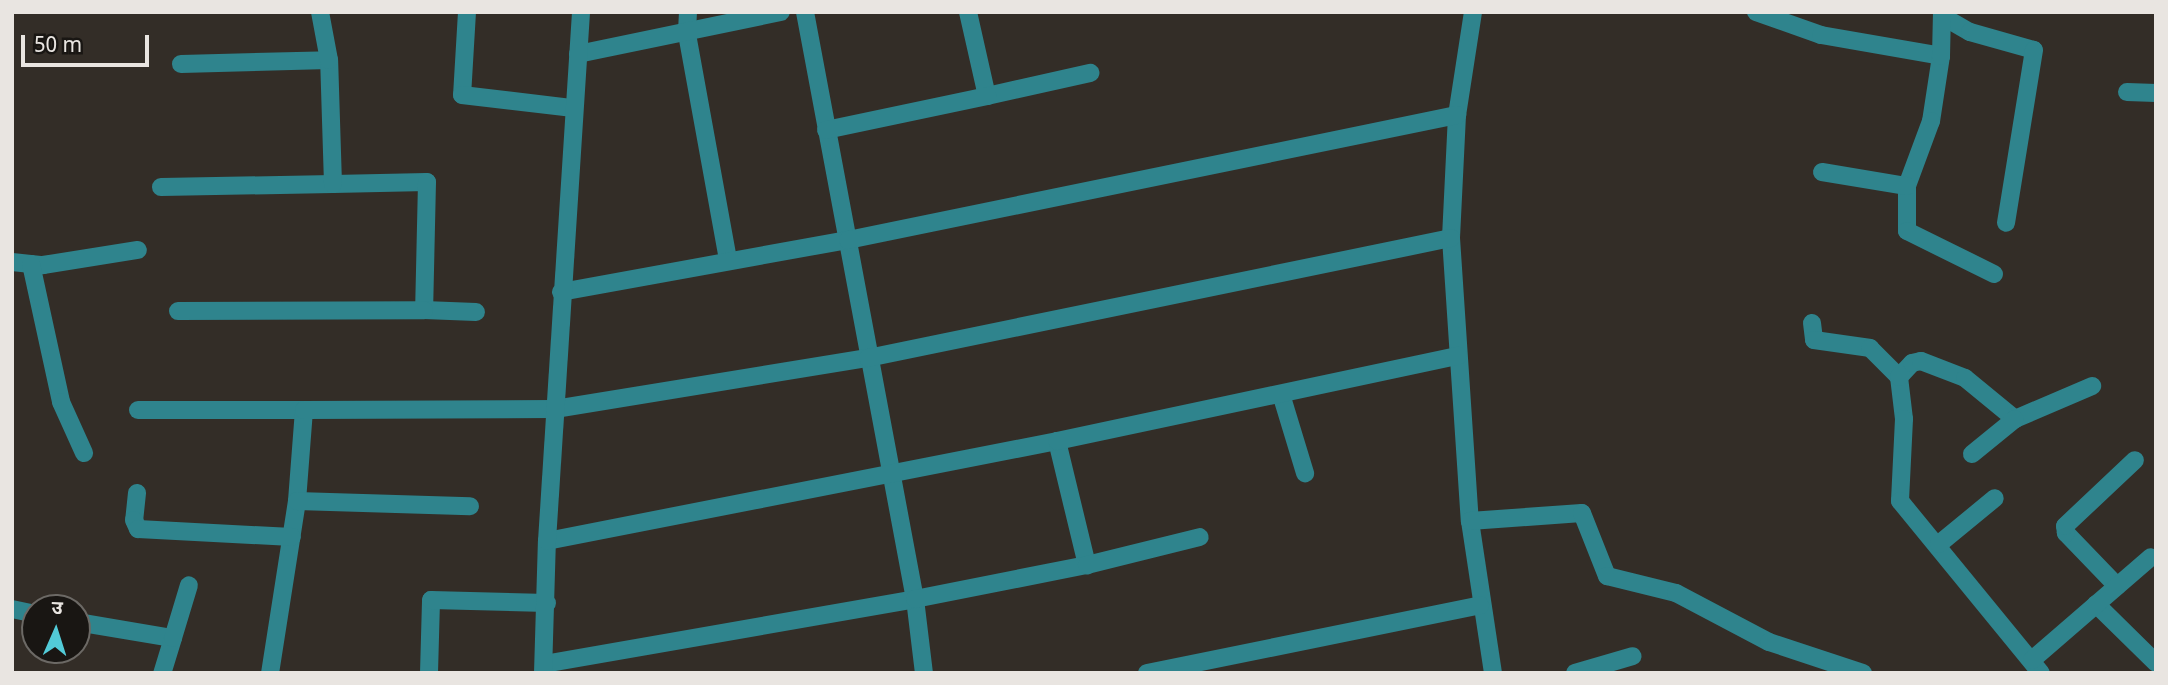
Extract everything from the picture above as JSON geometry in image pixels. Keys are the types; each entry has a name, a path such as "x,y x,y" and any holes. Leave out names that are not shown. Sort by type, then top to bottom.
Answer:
{"street":[{"path":"320,12 329,60 333,184"},
{"path":"467,12 463,95 573,108"},
{"path":"581,12 561,292 547,541 544,668 1087,565 1200,537"},
{"path":"688,12 687,34 728,260"},
{"path":"578,54 687,34 781,12"},
{"path":"805,12 888,475 915,599 924,673"},
{"path":"968,12 987,96"},
{"path":"1473,12 1457,115 1451,238 1470,520 1480,605 1493,673"},
{"path":"1756,12 1821,35 1941,56"},
{"path":"1942,14 1941,56 1931,121 1907,186 1909,234 1994,274"},
{"path":"1942,14 1970,32 2034,50 2006,223"},
{"path":"181,64 329,60"},
{"path":"826,130 1090,73"},
{"path":"2127,92 2156,93"},
{"path":"561,292 848,240 1457,115"},
{"path":"1822,172 1907,186"},
{"path":"161,187 427,182 424,310"},
{"path":"138,410 555,410 867,358 1451,238"},
{"path":"12,262 31,264 138,250"},
{"path":"31,264 61,402 84,453"},
{"path":"178,311 476,312"},
{"path":"1812,323 1814,340 1871,348 1899,377 1904,419 1898,494 2037,666 2096,604 2151,557"},
{"path":"547,541 1058,441 1458,356"},
{"path":"1899,377 1912,363 1922,361 1965,378 2015,419"},
{"path":"1972,454 2015,419 2092,386"},
{"path":"1281,394 1305,473"},
{"path":"270,673 297,501 304,410"},
{"path":"1058,441 1087,565"},
{"path":"2118,586 2066,533 2065,526 2135,460"},
{"path":"137,493 134,520 138,529 292,537"},
{"path":"1938,544 1995,498"},
{"path":"297,501 470,506"},
{"path":"1470,520 1582,513 1607,576 1676,593 1769,642 1863,673"},
{"path":"162,673 189,585"},
{"path":"429,673 431,600 547,603"},
{"path":"2096,604 2156,663"},
{"path":"1147,673 1480,605"},
{"path":"91,624 173,638"},
{"path":"1575,673 1633,656"}]}
